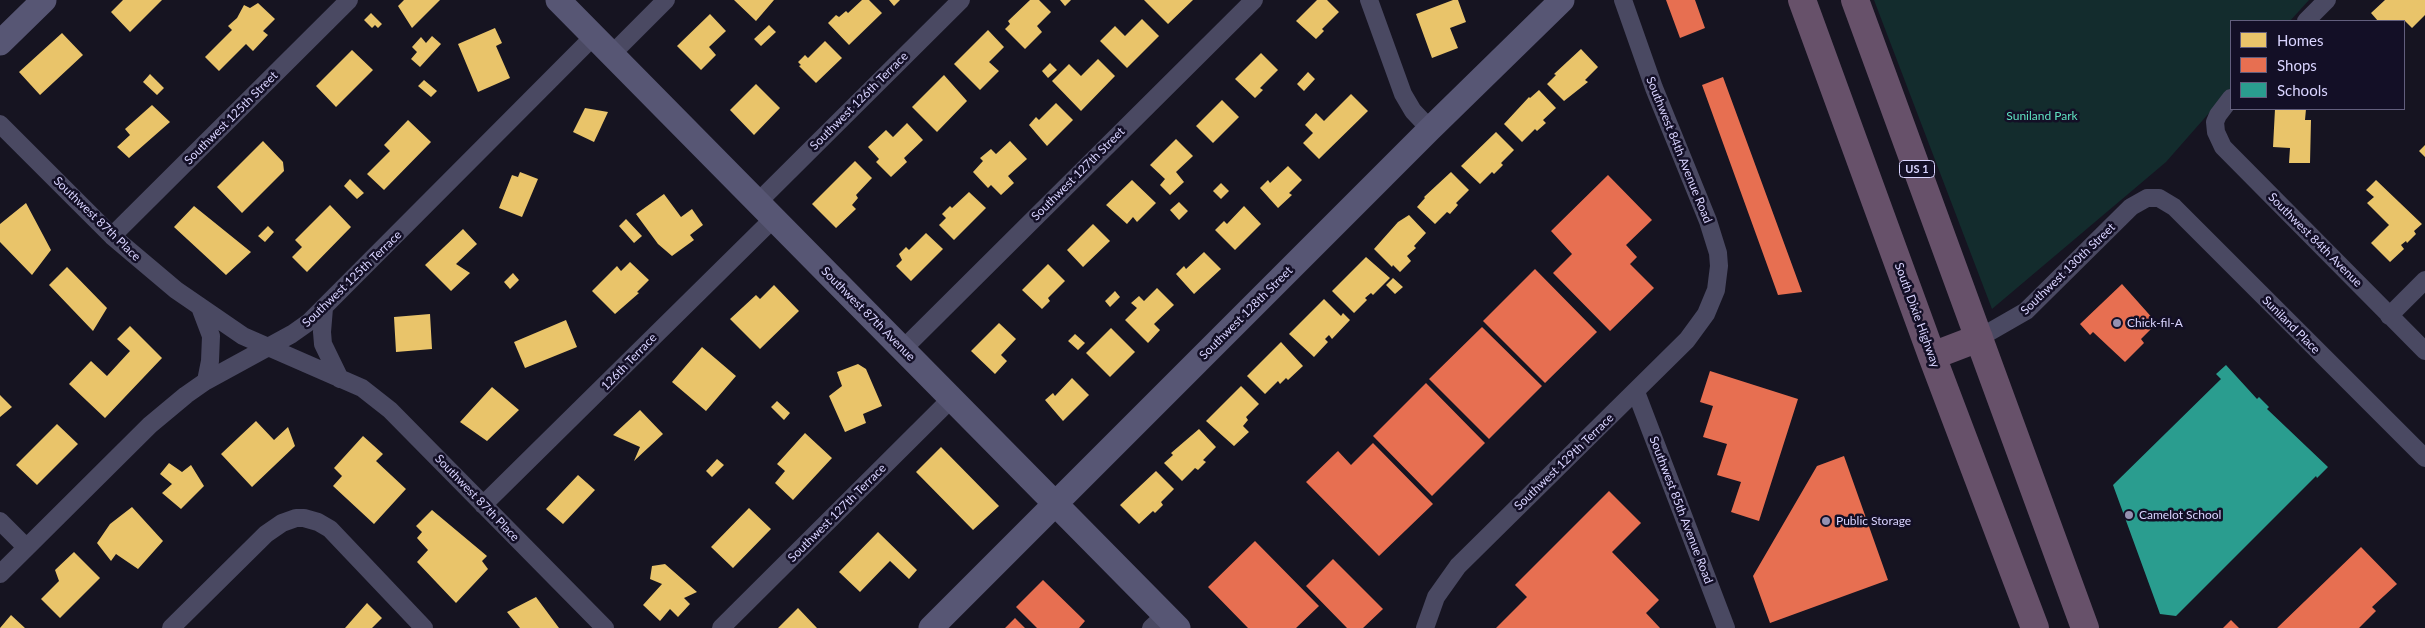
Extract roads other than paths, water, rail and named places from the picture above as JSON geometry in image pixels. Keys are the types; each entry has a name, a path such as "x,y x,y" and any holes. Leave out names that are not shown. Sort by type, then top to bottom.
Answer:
{"highway":[{"name":"South Dixie Highway","path":"1802,0 1932,356 2035,628"},
{"name":"US 1","path":"1855,0 2085,628"},
{"path":"1932,356 1979,338"}],"street":[{"path":"0,43 44,0"},
{"name":"Southwest 125th Street","path":"112,236 349,0"},
{"name":"Southwest 87th Avenue","path":"558,0 952,398 1054,504 1165,624"},
{"path":"611,55 666,0"},
{"name":"Southwest 126th Terrace","path":"766,210 961,0"},
{"name":"Southwest 127th Street","path":"903,349 1254,0"},
{"path":"1369,0 1403,94 1413,111 1430,129"},
{"name":"Southwest 128th Street","path":"931,628 1430,129 1562,0"},
{"name":"Southwest 84th Avenue Road","path":"1624,0 1654,88 1714,237 1719,266 1712,302"},
{"path":"2307,20 2327,0"},
{"name":"Southwest 125th Terrace","path":"0,574 150,426 186,395 206,381 292,334 324,308 593,37"},
{"name":"Southwest 84th Avenue","path":"2230,99 2215,122 2219,140 2228,152 2425,351"},
{"name":"Southwest 87th Place","path":"0,124 112,236 144,264 200,306 243,336 362,388 390,410 605,628"},
{"name":"Southwest 130th Street","path":"1979,338 2026,311 2131,207 2142,200 2153,198"},
{"name":"Suniland Place","path":"2153,198 2174,207 2425,458"},
{"name":"126th Terrace","path":"483,505 766,210"},
{"path":"2389,316 2425,280"},
{"name":"Southwest 129th Terrace","path":"1425,628 1436,597 1458,566 1687,340 1699,325 1712,302"},
{"path":"200,306 211,336 210,360 206,381"},
{"path":"324,308 322,332 324,344 340,378"},
{"name":"Southwest 85th Avenue Road","path":"1636,392 1726,628"},
{"name":"Southwest 127th Terrace","path":"722,628 952,398"},
{"path":"171,628 266,534 282,523 296,518 312,519 330,529 424,628"},
{"path":"0,521 26,547"}],"place":[{"name":"Chick-fil-A","path":"2117,323"},
{"name":"Camelot School","path":"2129,515"},
{"name":"Public Storage","path":"1826,521"}],"park label":[{"name":"Suniland Park","path":"2042,116"}]}
